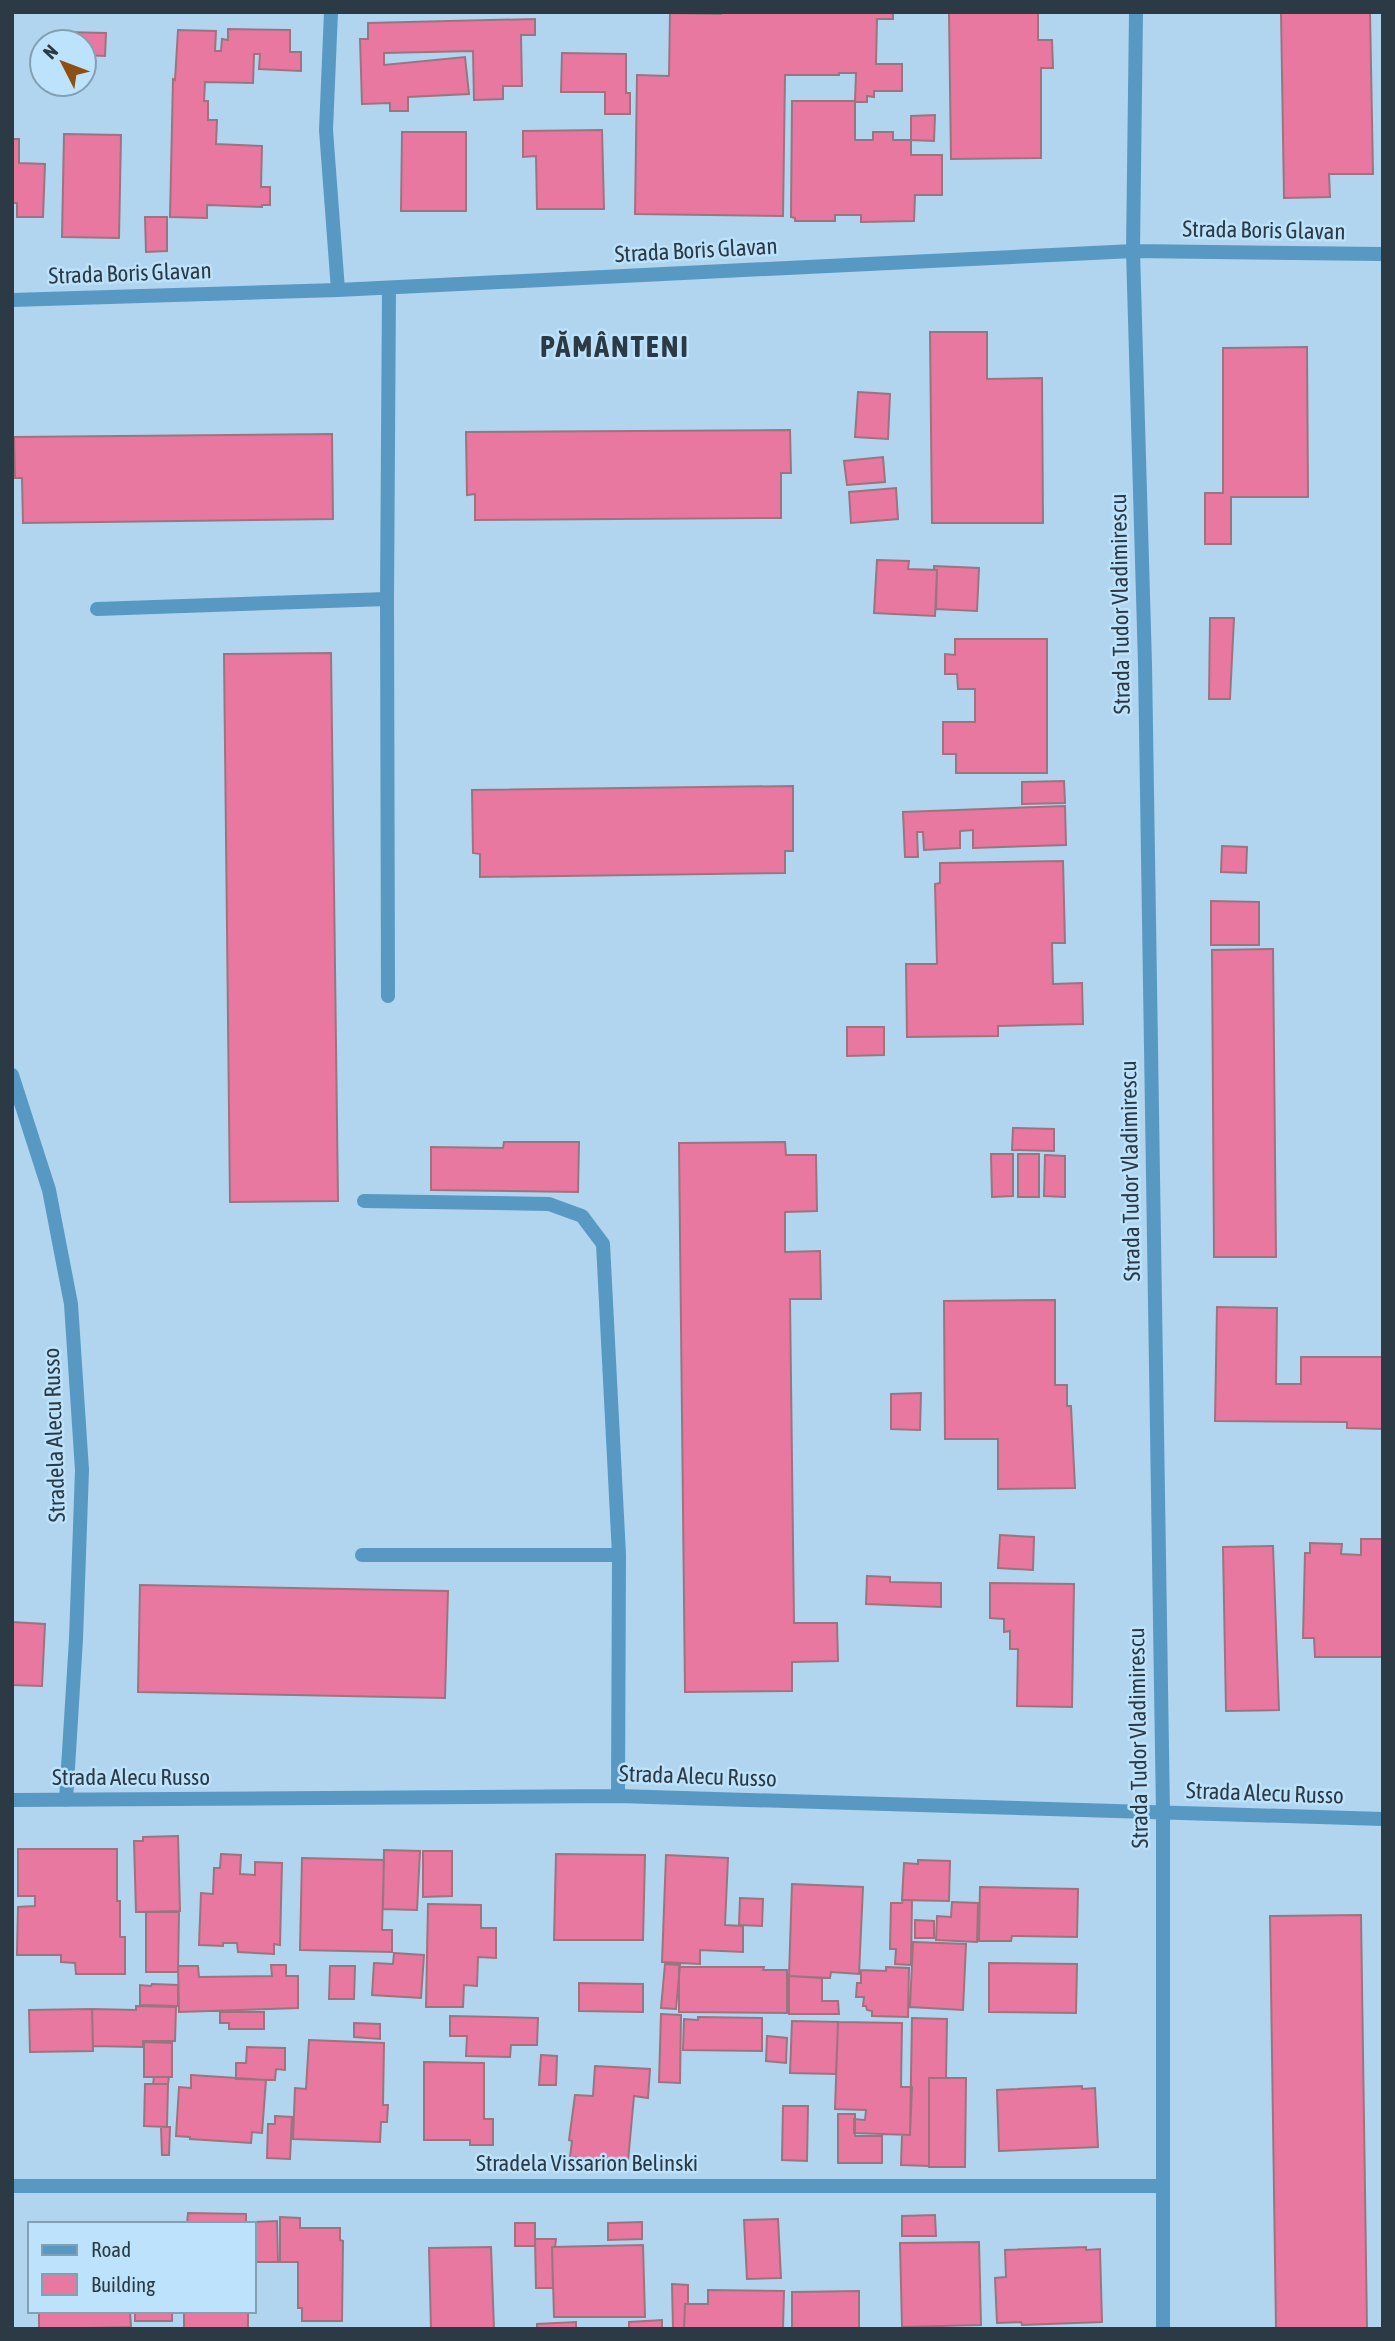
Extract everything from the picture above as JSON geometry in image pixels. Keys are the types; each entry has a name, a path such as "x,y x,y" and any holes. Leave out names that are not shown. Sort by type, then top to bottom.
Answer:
{"street":[{"path":"331,12 326,130 338,290"},
{"name":"Strada Tudor Vladimirescu","path":"1136,12 1133,251 1145,664 1163,1813 1163,2329"},
{"name":"Strada Boris Glavan","path":"12,300 389,288 1133,251 1383,254"},
{"path":"388,996 389,288"},
{"path":"97,610 387,599"},
{"name":"Stradela Alecu Russo","path":"12,1075 48,1190 71,1304 82,1470 76,1639 66,1800"},
{"path":"364,1201 550,1205 582,1216 603,1244 619,1555 618,1796"},
{"path":"362,1555 619,1555"},
{"name":"Strada Alecu Russo","path":"12,1800 618,1796 1383,1819"},
{"name":"Stradela Vissarion Belinski","path":"12,2186 1162,2186"}],"building":[{"path":"893,12 893,19 877,19 876,64 902,64 902,91 874,91 874,97 867,96 867,102 855,102 856,73 785,75 783,216 635,214 637,75 669,76 670,13"},
{"path":"949,12 1038,12 1038,40 1052,40 1053,68 1041,68 1041,158 951,159"},
{"path":"1281,12 1370,12 1373,174 1329,174 1330,197 1284,198"},
{"path":"535,19 535,35 521,35 522,86 503,86 503,99 474,100 473,51 384,53 384,65 465,57 469,94 408,97 408,111 390,111 390,103 362,104 360,39 368,39 368,23"},
{"path":"228,29 290,30 290,52 301,52 301,71 259,69 260,54 254,54 253,83 205,82 204,101 208,101 208,120 217,120 216,144 262,146 261,187 270,187 270,205 207,205 207,218 170,217 173,79 175,80 178,30 216,31 215,51 221,51 222,39 228,40"},
{"path":"98,33 106,33 105,56 98,56"},
{"path":"562,53 626,54 626,93 630,93 630,114 605,114 605,92 561,92"},
{"path":"792,101 855,101 855,140 873,140 873,132 893,132 893,140 911,140 911,155 942,155 942,195 915,195 914,221 861,222 861,215 835,215 835,221 795,221 795,218 791,217"},
{"path":"935,115 934,141 911,140 911,116"},
{"path":"602,130 604,209 537,209 536,156 523,157 523,131"},
{"path":"402,132 466,132 466,211 401,211"},
{"path":"64,134 121,135 119,238 62,237"},
{"path":"12,139 19,139 19,163 45,164 43,217 17,217 17,203 12,203"},
{"path":"145,217 167,217 167,251 146,252"},
{"path":"930,332 987,332 987,379 1042,378 1043,523 932,523"},
{"path":"1307,347 1308,497 1231,497 1231,544 1205,544 1205,493 1223,493 1223,348"},
{"path":"858,392 890,394 888,439 855,437"},
{"path":"790,430 791,473 781,473 781,518 475,520 475,494 467,495 466,432"},
{"path":"332,434 333,519 23,523 22,478 15,478 14,437"},
{"path":"883,457 885,482 847,485 844,461"},
{"path":"896,488 898,519 851,523 849,492"},
{"path":"877,560 909,561 908,569 937,570 935,616 874,613"},
{"path":"934,566 979,568 977,611 936,609 937,570 934,570"},
{"path":"1210,618 1234,618 1230,699 1209,699"},
{"path":"955,639 1047,639 1047,773 956,773 956,754 943,754 943,722 975,722 975,689 958,689 957,674 945,674 945,654 955,655"},
{"path":"331,653 338,1201 230,1202 224,654"},
{"path":"1064,781 1065,803 1022,804 1022,782"},
{"path":"793,786 793,851 785,851 785,873 480,877 480,854 473,853 472,790"},
{"path":"1065,806 1066,845 973,848 973,830 960,831 960,848 924,850 923,832 917,832 918,857 905,857 903,812"},
{"path":"1222,846 1247,847 1246,873 1221,872"},
{"path":"1063,861 1065,943 1052,943 1053,984 1082,983 1083,1024 998,1026 998,1036 907,1037 906,964 937,964 935,884 940,883 940,863"},
{"path":"1211,901 1259,902 1259,945 1211,945"},
{"path":"1273,949 1276,1257 1214,1257 1212,950"},
{"path":"847,1027 884,1027 884,1055 847,1056"},
{"path":"1013,1128 1054,1129 1054,1151 1012,1150"},
{"path":"504,1142 579,1142 578,1192 431,1190 431,1147 503,1148"},
{"path":"785,1142 786,1155 816,1155 817,1211 785,1212 785,1252 820,1251 821,1299 790,1299 794,1623 837,1623 838,1661 792,1662 792,1691 685,1692 679,1143"},
{"path":"991,1154 1013,1154 1013,1196 992,1197"},
{"path":"1018,1154 1039,1154 1039,1197 1018,1197"},
{"path":"1045,1155 1065,1156 1065,1197 1044,1196"},
{"path":"1055,1300 1055,1385 1067,1385 1067,1406 1071,1406 1075,1488 998,1489 998,1439 945,1439 944,1301"},
{"path":"1217,1307 1277,1308 1276,1384 1301,1384 1301,1357 1383,1357 1383,1429 1347,1428 1347,1422 1215,1421"},
{"path":"921,1393 920,1430 891,1429 891,1394"},
{"path":"1000,1535 1034,1537 1033,1570 998,1568"},
{"path":"1361,1539 1383,1539 1383,1657 1315,1657 1314,1638 1303,1638 1305,1553 1310,1553 1310,1543 1342,1544 1341,1554 1361,1555"},
{"path":"1273,1546 1279,1710 1226,1711 1223,1547"},
{"path":"867,1576 890,1577 890,1582 941,1583 941,1607 866,1604"},
{"path":"990,1583 1074,1584 1072,1707 1017,1706 1018,1649 1010,1649 1010,1631 1004,1632 1004,1619 990,1618"},
{"path":"140,1585 448,1591 445,1698 138,1692"},
{"path":"12,1622 45,1624 42,1686 12,1685"},
{"path":"178,1836 180,1911 136,1912 134,1841 143,1841 143,1837"},
{"path":"18,1849 117,1849 117,1901 120,1901 120,1937 125,1937 125,1974 76,1974 75,1963 61,1962 61,1955 17,1955 18,1907 35,1906 35,1896 18,1896"},
{"path":"384,1850 420,1851 417,1910 383,1909"},
{"path":"423,1851 452,1851 452,1896 423,1897"},
{"path":"221,1854 241,1855 240,1874 255,1875 255,1862 282,1863 280,1945 274,1944 274,1954 238,1952 237,1943 223,1943 223,1946 199,1945 201,1893 213,1894 214,1868 220,1868"},
{"path":"556,1854 645,1855 643,1940 554,1940"},
{"path":"666,1855 728,1858 725,1925 743,1926 743,1952 700,1950 700,1964 662,1962"},
{"path":"302,1858 384,1860 382,1930 392,1930 392,1952 300,1950"},
{"path":"918,1860 950,1861 949,1901 902,1900 904,1863 918,1864"},
{"path":"792,1884 863,1887 859,1974 831,1972 830,1978 789,1976"},
{"path":"980,1887 1078,1889 1077,1937 1012,1936 1011,1941 979,1941"},
{"path":"740,1898 763,1899 762,1926 739,1925"},
{"path":"903,1900 912,1900 911,1965 895,1964 896,1949 890,1949 891,1903 902,1903"},
{"path":"952,1902 978,1903 977,1942 936,1940 937,1916 951,1917"},
{"path":"428,1904 481,1905 481,1928 496,1928 496,1958 478,1957 477,1986 464,1985 463,2007 426,2007"},
{"path":"146,1912 179,1912 178,1972 146,1972"},
{"path":"1361,1915 1367,2329 1276,2329 1270,1916"},
{"path":"915,1920 934,1921 934,1938 915,1938"},
{"path":"913,1942 966,1944 963,2010 910,2007"},
{"path":"394,1953 424,1955 421,1998 372,1995 374,1963 393,1964"},
{"path":"989,1963 1077,1964 1076,2013 989,2012"},
{"path":"665,1964 680,1965 676,2009 661,2008"},
{"path":"271,1965 286,1965 286,1976 298,1976 298,2008 179,2012 178,1966 198,1966 199,1977 272,1976"},
{"path":"330,1966 355,1966 354,1999 329,1999"},
{"path":"679,1967 764,1967 763,1970 787,1970 787,2013 679,2012"},
{"path":"886,1967 909,1968 908,2017 872,2016 872,2011 863,2006 864,1997 856,1997 857,1983 861,1983 861,1970 886,1971"},
{"path":"789,1976 822,1978 822,2001 838,2001 839,2014 789,2014"},
{"path":"579,1983 643,1984 643,2012 579,2011"},
{"path":"140,1985 178,1985 178,2006 140,2005"},
{"path":"136,2006 176,2007 175,2041 143,2041 143,2047 93,2046 92,2009 136,2010"},
{"path":"92,2009 93,2051 30,2052 29,2010"},
{"path":"220,2012 264,2012 264,2029 229,2029 229,2023 220,2023"},
{"path":"661,2014 681,2015 680,2083 659,2082"},
{"path":"450,2016 538,2018 537,2045 511,2045 510,2057 466,2056 467,2036 450,2036"},
{"path":"698,2017 762,2018 762,2051 683,2050 684,2019 698,2020"},
{"path":"912,2018 947,2019 946,2078 929,2078 929,2166 901,2165 902,2135 910,2135"},
{"path":"792,2021 838,2022 836,2074 790,2073"},
{"path":"838,2022 902,2023 901,2087 912,2087 910,2135 854,2133 854,2119 865,2120 866,2110 835,2109"},
{"path":"354,2023 380,2024 380,2039 354,2037"},
{"path":"767,2036 787,2038 786,2063 766,2061"},
{"path":"309,2040 384,2043 383,2105 388,2105 387,2122 381,2122 380,2142 293,2139 295,2088 306,2089"},
{"path":"144,2042 172,2043 172,2077 144,2077"},
{"path":"247,2047 285,2048 285,2070 276,2069 275,2080 236,2079 236,2063 246,2063"},
{"path":"541,2055 557,2056 556,2085 539,2085"},
{"path":"424,2062 484,2063 484,2119 493,2119 493,2145 470,2145 470,2140 424,2140"},
{"path":"595,2066 650,2069 648,2098 634,2096 628,2161 570,2157 572,2141 569,2140 575,2095 593,2096"},
{"path":"191,2075 266,2080 262,2133 252,2132 251,2143 176,2136 179,2087 191,2088"},
{"path":"154,2077 169,2077 168,2084 153,2084"},
{"path":"929,2078 966,2078 965,2167 929,2167"},
{"path":"145,2084 168,2084 167,2127 144,2126"},
{"path":"1082,2086 1082,2089 1095,2088 1098,2147 999,2151 997,2090"},
{"path":"783,2106 808,2106 807,2161 782,2160"},
{"path":"838,2114 855,2114 855,2136 882,2136 882,2163 838,2163"},
{"path":"275,2116 292,2117 290,2159 267,2158 268,2124 275,2124"},
{"path":"161,2127 170,2127 169,2155 162,2155"},
{"path":"188,2213 246,2214 246,2222 187,2222"},
{"path":"935,2215 936,2236 902,2236 902,2216"},
{"path":"280,2217 300,2218 300,2228 340,2228 340,2240 343,2241 342,2321 302,2321 302,2308 298,2308 298,2262 280,2262"},
{"path":"778,2219 781,2278 747,2279 744,2220"},
{"path":"277,2221 278,2262 256,2262 254,2222"},
{"path":"642,2222 642,2239 608,2240 608,2223"},
{"path":"515,2223 535,2223 535,2246 515,2246"},
{"path":"535,2239 556,2239 555,2247 552,2247 553,2288 536,2288"},
{"path":"979,2242 981,2325 902,2327 900,2243"},
{"path":"643,2245 645,2317 554,2317 552,2247"},
{"path":"491,2247 494,2329 431,2329 429,2248"},
{"path":"1086,2247 1086,2250 1100,2249 1102,2322 1022,2325 1021,2322 997,2323 995,2278 1006,2277 1005,2250"},
{"path":"672,2284 688,2285 684,2329 673,2329"},
{"path":"708,2290 784,2291 783,2329 684,2329 685,2304 708,2304"},
{"path":"859,2291 859,2329 792,2329 792,2292"},
{"path":"39,2313 130,2313 131,2327 39,2329"},
{"path":"135,2313 172,2313 172,2321 135,2321"},
{"path":"184,2313 248,2313 248,2329 184,2329"},
{"path":"662,2320 662,2329 629,2329 629,2322"},
{"path":"576,2322 576,2329 537,2329 537,2324"}],"district":[{"name":"PĂMÂNTENI","path":"615,346"}]}
